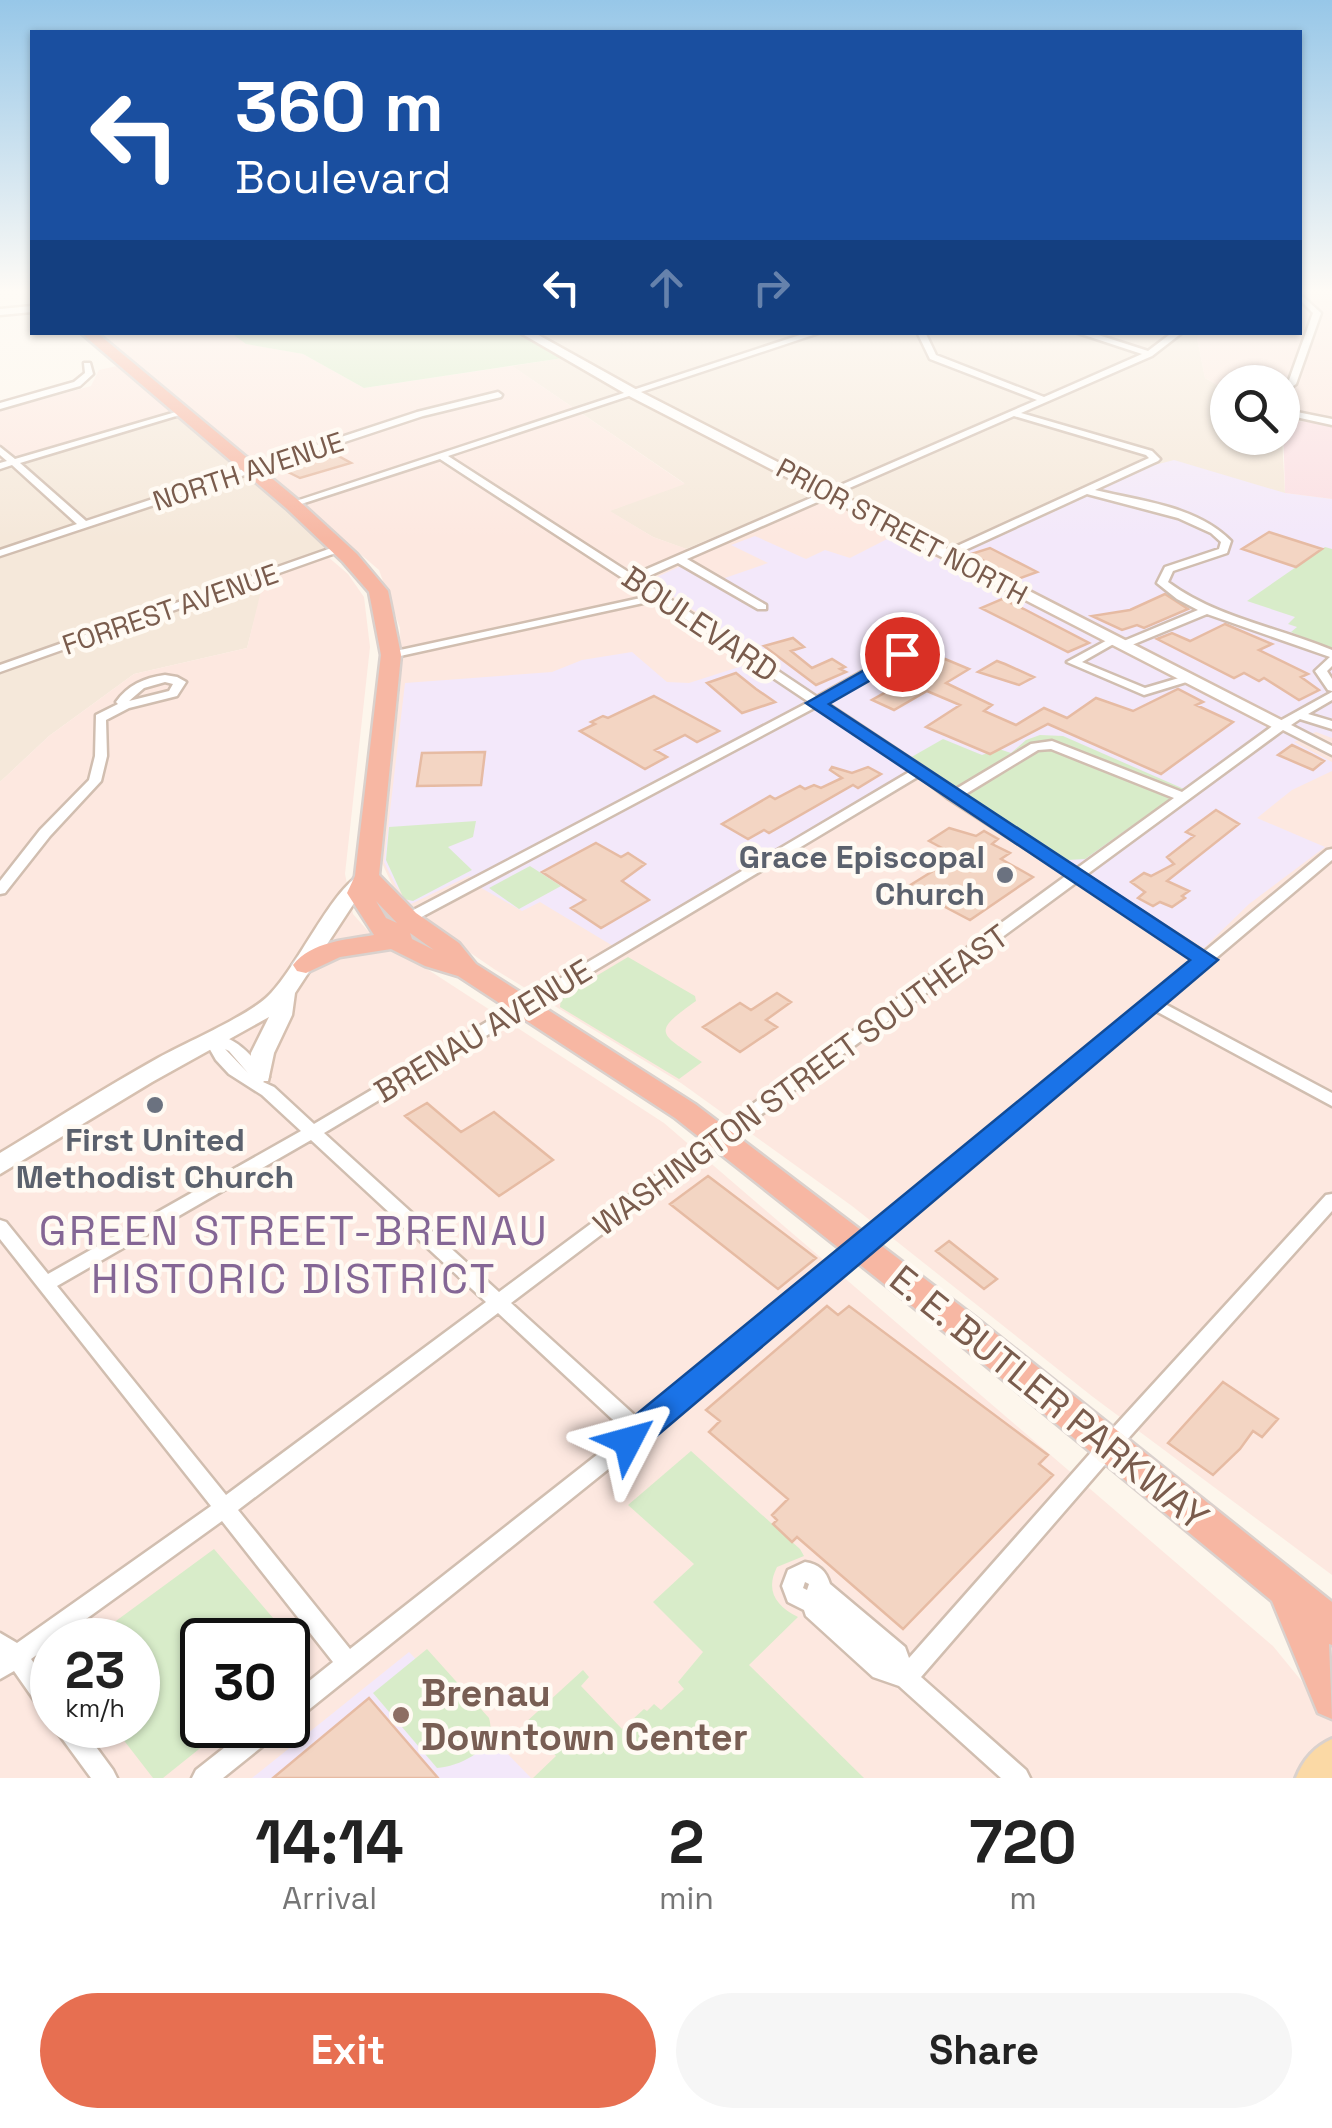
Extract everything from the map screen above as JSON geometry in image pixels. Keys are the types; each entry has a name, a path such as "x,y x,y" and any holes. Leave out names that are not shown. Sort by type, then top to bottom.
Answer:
{"highway":[{"name":"E. E. BUTLER PARKWAY","path":"137,373 292,504 340,548 378,591 391,655 367,876 360,893 365,907 401,930 430,961 467,970 685,1111 1332,1626"},
{"path":"306,965 333,950 401,930"},
{"path":"1287,1590 1332,1606"},
{"path":"1287,1590 1332,1698"}],"main road":[{"path":"1315,1778 1332,1758"}],"street":[{"path":"0,406 76,384 88,373"},
{"name":"PRIOR STREET NORTH","path":"597,373 1282,725"},
{"path":"292,504 697,373"},
{"path":"976,373 1045,400"},
{"path":"635,578 1106,373"},
{"name":"NORTH AVENUE","path":"0,553 420,414 498,395"},
{"path":"6,464 183,411"},
{"path":"948,554 1156,459 1149,453 1013,412"},
{"path":"1300,415 1332,422"},
{"path":"0,450 6,464 84,525"},
{"name":"BOULEVARD","path":"442,456 663,596 815,703 1206,960"},
{"path":"1085,490 1184,515 1218,532 1226,541 1223,551 1168,568 1162,583 1206,611 1279,632 1332,657 1321,671 1332,688"},
{"name":"FORREST AVENUE","path":"0,669 340,548"},
{"path":"679,559 762,606"},
{"path":"391,655 663,596"},
{"path":"1189,678 1144,692 1073,662 1206,611"},
{"path":"401,930 440,898 815,703 928,639"},
{"name":"WASHINGTON STREET SOUTHEAST","path":"6,1656 225,1507 1282,725 1332,696"},
{"path":"0,890 45,833 96,781 101,756 100,718 125,705"},
{"path":"1298,715 1332,725"},
{"path":"1282,725 1332,751"},
{"path":"954,796 1035,747 1052,745 1184,798"},
{"name":"BRENAU AVENUE","path":"44,1284 310,1133 918,772"},
{"path":"310,1694 640,1432 1332,853"},
{"path":"0,1165 285,994 348,896 367,876"},
{"path":"285,994 282,1015 261,1050 264,1084 310,1133 640,1432"},
{"path":"1152,1003 1332,1100"},
{"path":"212,1038 218,1054 248,1082 264,1084"},
{"path":"906,1678 1332,1200"},
{"path":"0,1227 348,1663"},
{"path":"815,1594 814,1609 880,1670 906,1678 1018,1778"},
{"path":"6,1656 30,1682"},
{"path":"83,1748 105,1778"},
{"path":"204,1778 242,1748"}],"shaded area":[{"path":"98,373 337,373 364,388 465,373 522,373 685,484 610,511 653,537 687,549 828,489 1021,585 1332,679 1332,1575 1093,1397 852,1206 681,1083 494,969 421,919 398,897 381,861 401,681 400,628 379,570 259,467 213,434 187,408 0,461 0,411 91,386"},
{"path":"522,373 1204,373 1210,381 1210,455 1283,455 1285,493 1022,585 828,489 686,549 653,537 609,511 684,483"},
{"path":"1300,373 1332,373 1332,419 1300,422"},
{"path":"187,408 259,467 328,550 327,556 265,579 247,648 134,674 49,736 0,782 0,461"},
{"path":"1332,419 1332,499 1285,493 1284,455 1300,455 1300,422"},
{"path":"1174,460 1285,493 1332,499 1332,738 1316,732 1294,742 1332,762 1332,771 1292,790 1257,818 1325,847 1249,904 1204,948 919,768 613,946 540,902 522,911 483,889 469,876 411,904 396,886 384,862 405,683 552,672 582,660 632,652 667,682 689,683 764,659 650,580 692,561 722,579 768,563 731,545 755,536 806,559 825,550 850,558 893,536 939,559 1143,468"},
{"path":"327,556 348,574 364,597 370,647 345,874 353,914 367,930 664,1123 1273,1646 1304,1684 1332,1707 1332,1778 0,1778 0,782 49,736 134,674 247,648 264,579"},
{"name":"Brenau Downtown Center","path":"409,1652 531,1778 252,1778 289,1748 310,1748 310,1731"}],"green space":[{"path":"337,373 464,373 364,388"},
{"path":"1325,547 1332,549 1332,650 1291,632 1297,627 1288,624 1295,617 1247,601"},
{"path":"1040,735 1063,736 1184,789 1085,859 1067,860 908,759 943,739 982,755 999,749 1011,753 1026,740"},
{"path":"476,821 473,837 448,847 472,870 413,901 404,899 386,860 389,827"},
{"path":"530,866 561,886 519,909 489,888"},
{"path":"628,957 695,996 696,1001 666,1027 670,1039 702,1062 679,1079 560,1007 561,997"},
{"path":"691,1451 804,1556 777,1567 772,1583 779,1603 798,1617 749,1665 864,1778 533,1778 556,1756 525,1723 583,1670 589,1677 581,1686 622,1729 654,1704 661,1710 684,1689 678,1682 703,1652 653,1602 694,1564 628,1505"},
{"path":"214,1549 273,1618 180,1618 180,1748 200,1748 163,1778 153,1778 130,1748 160,1748 160,1618 120,1618"},
{"path":"427,1649 489,1718 490,1729 476,1754 437,1768 373,1693"}],"building":[{"path":"333,453 351,463 300,478 282,469"},
{"path":"1269,532 1322,549 1296,567 1242,549"},
{"path":"990,548 1037,572 1018,579 971,554"},
{"path":"1165,594 1188,609 1144,628 1137,625 1122,630 1092,616 1130,610"},
{"path":"1002,599 1089,643 1068,652 981,608"},
{"path":"1225,624 1272,644 1259,650 1308,674 1301,677 1319,690 1299,700 1264,678 1259,681 1244,673 1234,678 1157,639 1172,633 1190,641"},
{"path":"793,638 804,647 791,651 812,668 832,659 846,672 816,685 764,646"},
{"path":"945,659 969,669 946,683 992,705 984,711 1016,725 1044,708 1067,718 1096,698 1133,711 1178,689 1203,702 1196,705 1233,722 1161,774 1048,724 990,754 926,727 960,705 927,691 894,710 872,700"},
{"path":"997,661 1034,677 1019,685 978,672"},
{"path":"736,673 775,702 742,713 707,683"},
{"path":"654,696 719,731 697,742 685,735 655,750 667,757 645,769 580,731 603,716 608,718"},
{"path":"1292,745 1324,761 1313,770 1278,755"},
{"path":"485,752 481,785 417,786 422,753"},
{"path":"832,767 852,773 868,767 881,774 858,788 853,785 769,833 764,830 748,839 722,824 770,796 775,799 800,786 821,788 842,778 830,770"},
{"path":"1216,810 1239,824 1167,881 1189,891 1182,896 1185,898 1172,907 1160,902 1153,906 1138,898 1145,892 1131,882 1144,873 1151,876 1174,864 1167,857 1194,836 1186,832"},
{"name":"Grace Episcopal Church","path":"949,828 976,836 984,831 998,839 992,844 1010,853 1001,859 1033,877 970,920 928,898 920,899 904,889 957,856 929,841"},
{"path":"596,843 621,857 628,853 645,864 622,881 649,900 601,928 571,908 585,900 542,872"},
{"path":"777,993 791,1002 766,1020 777,1027 740,1052 703,1027 740,1003 751,1010"},
{"path":"427,1103 461,1132 494,1112 553,1160 499,1196 405,1116"},
{"path":"708,1176 816,1258 778,1289 670,1204"},
{"path":"949,1241 997,1279 984,1289 936,1251"},
{"path":"827,1306 838,1315 849,1306 1048,1455 1039,1464 1053,1475 903,1629 797,1537 792,1542 773,1524 777,1520 772,1515 788,1499 709,1432 720,1421 706,1410"},
{"path":"1223,1382 1278,1419 1262,1437 1253,1431 1213,1475 1168,1443"},
{"path":"369,1698 438,1778 273,1778"}],"place":[{"name":"Grace Episcopal Church","path":"1005,875"},
{"name":"First United Methodist Church","path":"155,1105"},
{"name":"Brenau Downtown Center","path":"401,1715"}],"district":[{"name":"GREEN STREET-BRENAU HISTORIC DISTRICT","path":"294,1254"}],"route":[{"path":"628,1441 1206,960 815,703 902,654"}]}
